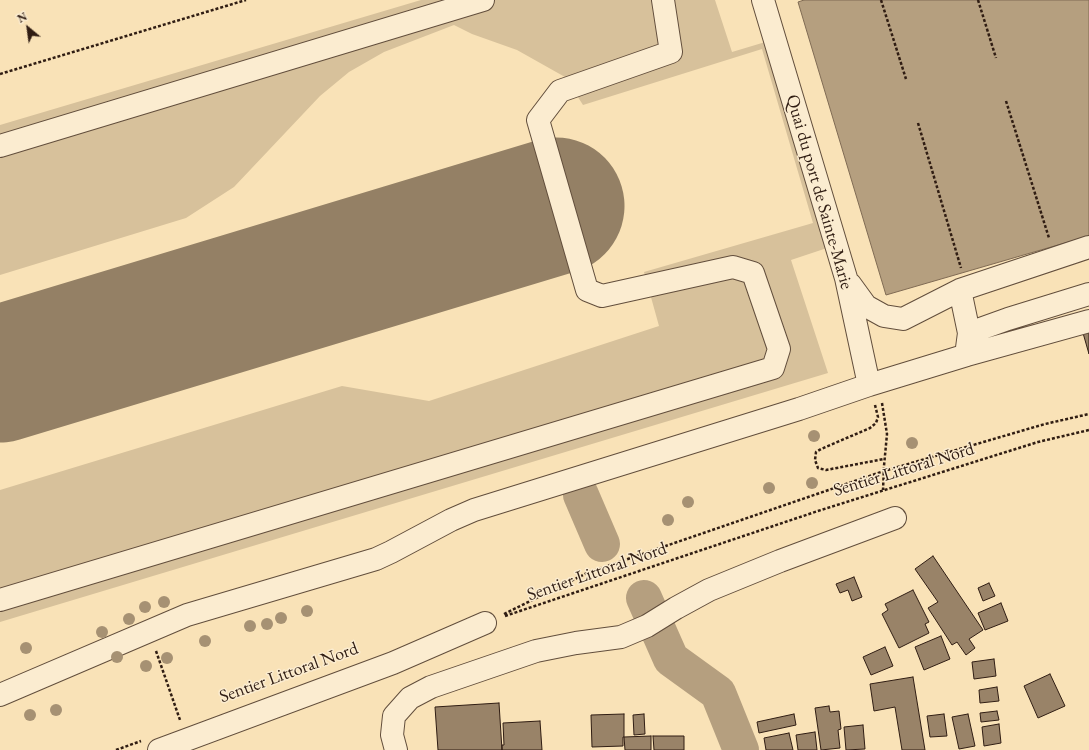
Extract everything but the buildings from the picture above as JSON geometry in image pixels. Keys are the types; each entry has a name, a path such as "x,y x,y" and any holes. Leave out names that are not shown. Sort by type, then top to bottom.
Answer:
{"street":[{"path":"0,146 483,0"},
{"path":"0,600 772,368 779,349 753,273 734,267 602,296 587,290 538,120 560,91 671,52 663,0"},
{"name":"Quai du port de Sainte-Marie","path":"763,0 846,278 874,384"},
{"path":"846,278 866,306 884,316 903,319 961,281 1089,247"},
{"path":"961,281 969,333 967,355"},
{"path":"969,333 1008,319 1089,294"},
{"path":"0,695 187,615 376,559 451,520 474,510 967,355 1089,321"},
{"path":"396,750 392,735 394,716 410,698 431,687 536,651 576,642 621,637 647,626 709,590 780,561 895,518"},
{"path":"152,745 187,740 393,663 485,623"}],"path":[{"path":"0,74 246,0"},
{"path":"881,0 906,79"},
{"path":"978,0 996,58"},
{"path":"1006,101 1050,239"},
{"path":"918,123 961,281"},
{"path":"874,384 878,417 876,423 870,428 816,452 815,460 818,468 826,470 884,460"},
{"path":"874,384 887,434 883,490"},
{"path":"485,623 587,573 884,471 1045,424 1089,414"},
{"name":"Sentier Littoral Nord","path":"485,623 883,490 1038,442 1089,430"},
{"path":"149,631 187,740"},
{"path":"116,750 152,745"}],"shaded area":[{"path":"421,0 715,0 732,52 772,40 833,246 791,260 828,373 0,622 0,490 342,386 429,401 659,326 644,272 813,223 762,49 583,105 565,77 517,50 472,34 454,25 384,52 349,72 320,96 234,187 186,218 0,275 0,125"},
{"path":"804,0 1089,0 1089,236 886,295 798,2"}],"waterway":[{"path":"581,495 602,544"},
{"path":"644,598 671,659 718,693 741,750"}],"runway":[{"path":"0,374 556,206"}]}
